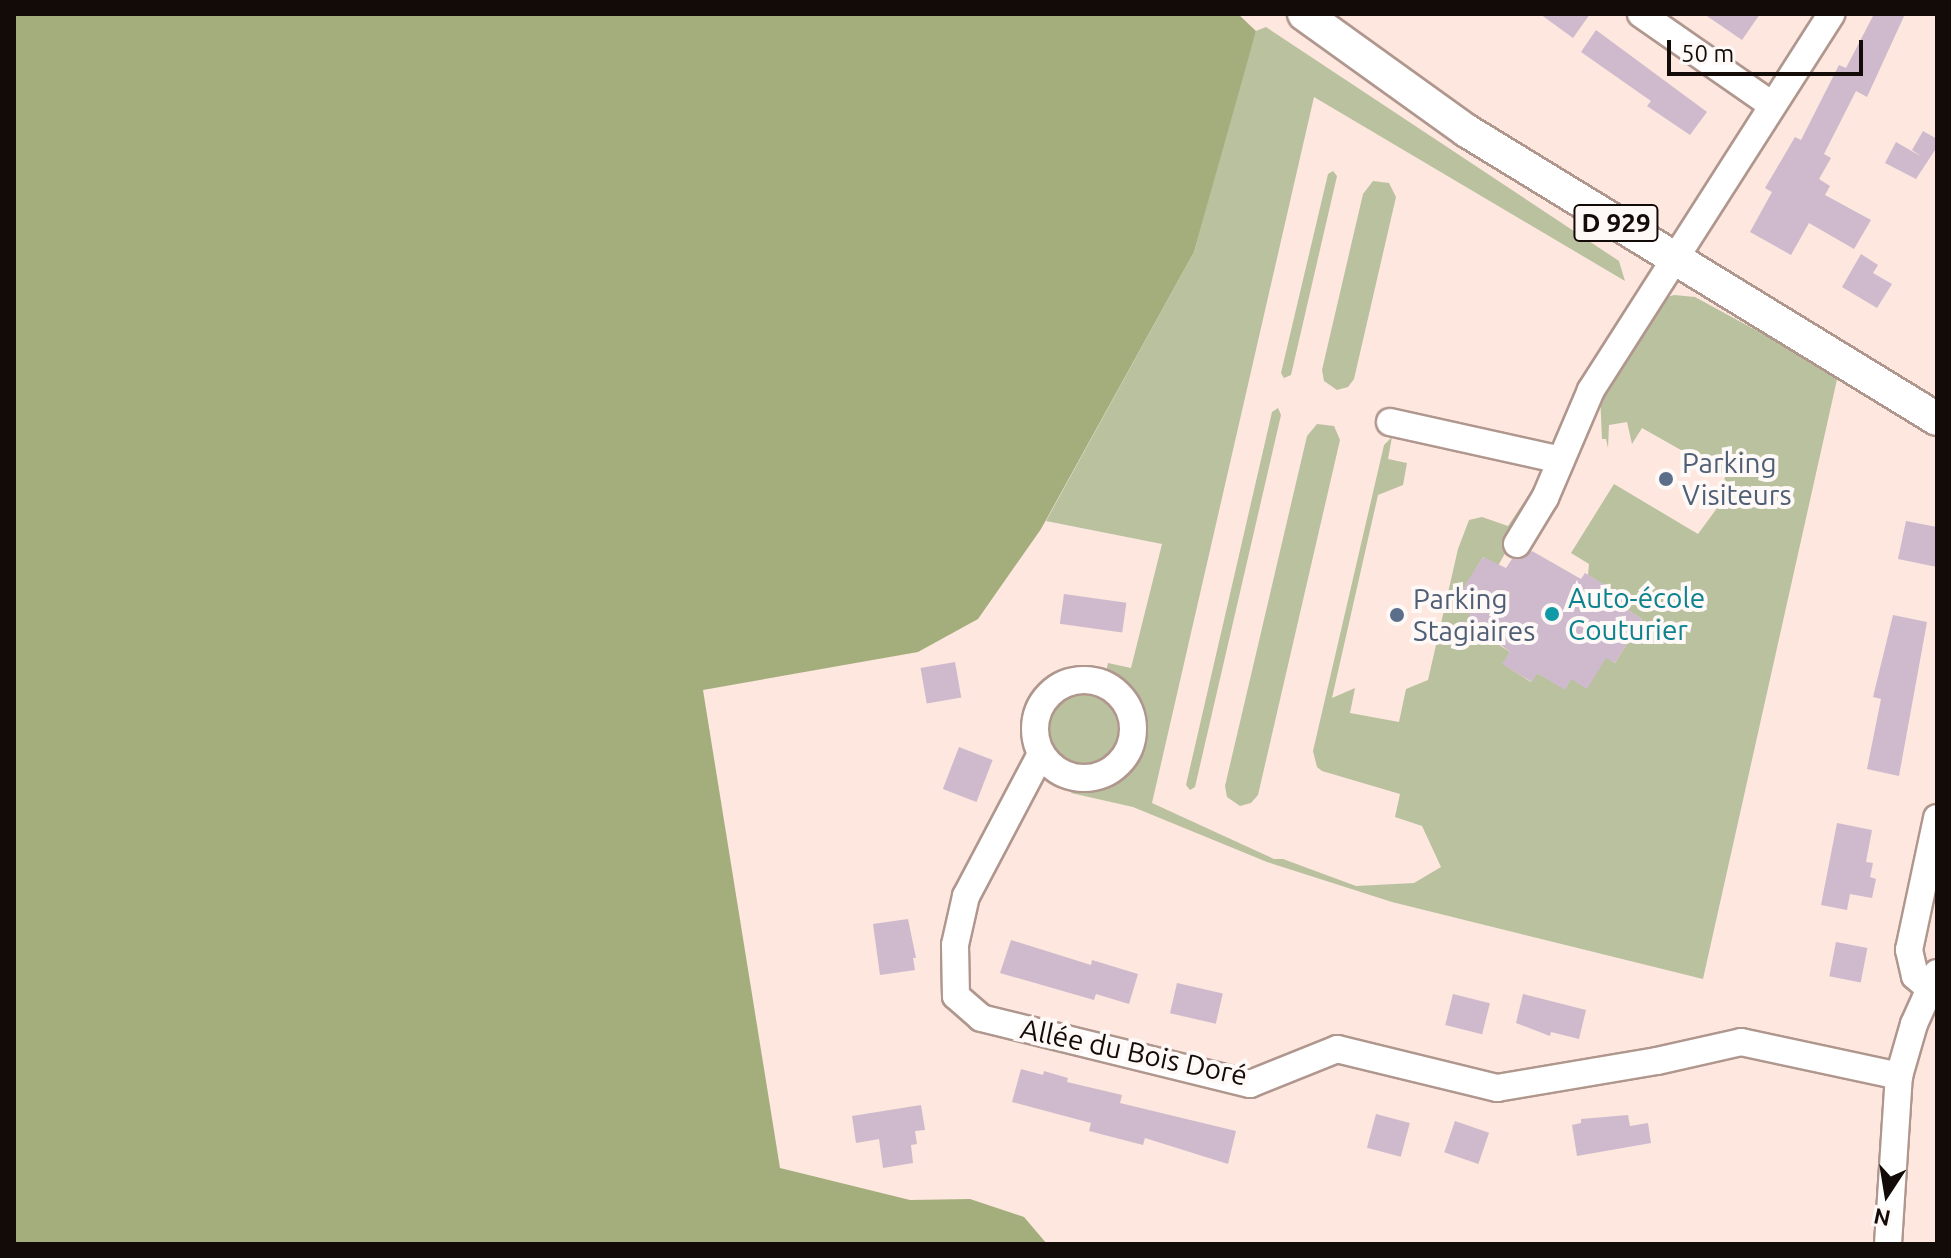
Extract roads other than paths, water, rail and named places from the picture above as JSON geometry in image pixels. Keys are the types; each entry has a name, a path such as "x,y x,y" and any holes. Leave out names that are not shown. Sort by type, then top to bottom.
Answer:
{"main road":[{"name":"D 929","path":"1304,14 1467,131 1937,419"}],"street":[{"path":"1641,14 1772,105"},
{"path":"1517,544 1545,498 1591,390 1831,14"},
{"path":"1390,422 1561,460"},
{"name":"Allée du Bois Doré","path":"1041,754 966,896 955,945 956,996 981,1018 1250,1084 1337,1049 1497,1088 1657,1061 1741,1042 1899,1076"},
{"path":"1888,1244 1899,1076 1914,1024 1934,981 1915,976 1909,950 1937,818"}],"place":[{"name":"Parking Visiteurs","path":"1666,479"},
{"name":"Auto-école Couturier","path":"1552,614"},
{"name":"Parking Stagiaires","path":"1397,615"}]}
